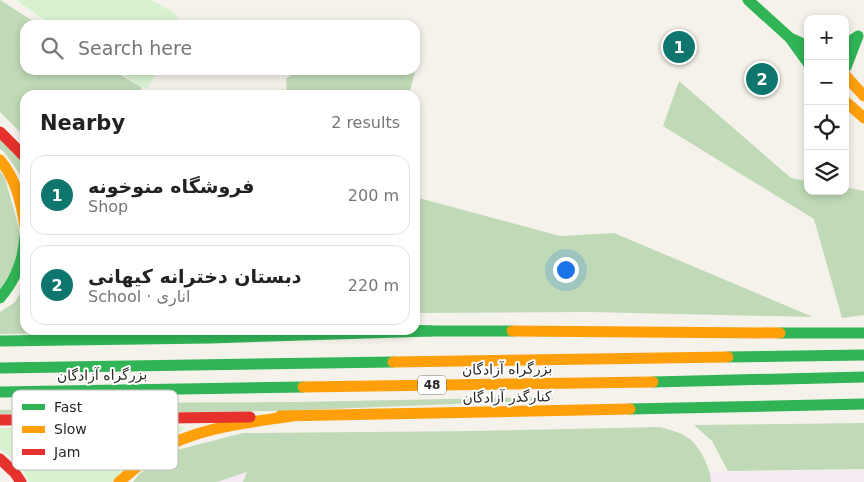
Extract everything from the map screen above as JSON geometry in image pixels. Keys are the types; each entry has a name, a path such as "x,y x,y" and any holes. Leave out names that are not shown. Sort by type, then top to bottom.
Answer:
{"main road":[{"path":"748,0 790,38 806,60"},
{"path":"849,42 861,33"},
{"path":"849,60 861,33"},
{"path":"790,38 804,44"},
{"path":"849,74 864,96"},
{"path":"849,105 864,118"},
{"path":"0,132 20,152"},
{"path":"0,160 10,174 20,201"},
{"path":"0,298 12,284 20,268"},
{"path":"420,330 431,331"},
{"path":"420,331 864,333"},
{"path":"0,341 305,335"},
{"name":"بزرگراه آزادگان","path":"0,368 864,355"},
{"name":"بزرگراه آزادگان","path":"134,390 736,381 864,377"},
{"name":"کنارگذر آزادگان","path":"178,418 862,405"},
{"path":"178,440 218,428 292,416"},
{"path":"0,459 12,470"},
{"path":"13,470 21,482"},
{"path":"119,482 131,470"}],"shaded area":[{"path":"864,470 864,482 217,482 248,472"}],"green space":[{"path":"0,0 31,20 20,20 20,75 121,75 141,87 141,90 20,90 20,132 0,112"},
{"path":"16,0 151,0 174,12 179,20 45,20"},
{"path":"123,75 156,75 147,88 141,87"},
{"path":"291,75 414,75 410,90 287,90 286,79"},
{"path":"679,81 791,178 804,180 804,195 849,195 849,188 864,191 864,315 842,318 814,219 663,126"},
{"path":"0,138 20,157 20,174 4,152 0,149"},
{"path":"0,171 5,178 20,232 20,240 13,268 0,289"},
{"path":"420,198 560,236 614,233 813,317 589,312 420,313"},
{"path":"20,294 20,334 0,334 0,312 15,302"},
{"path":"553,397 552,400 281,411 178,412 178,403"},
{"path":"0,410 12,410 12,414 0,414"},
{"path":"864,423 864,469 728,471 712,441 694,425"},
{"path":"178,426 184,429 178,433"},
{"path":"661,427 684,435 696,445 707,464 711,482 243,482 247,472 217,482 133,482 139,474 145,470 178,470 178,450 243,433"},
{"path":"0,428 12,428 12,459 0,449"},
{"path":"22,470 128,470 112,482 29,482"}],"traffic: fast":[{"path":"748,0 790,38"},
{"path":"849,42 858,36 849,59"},
{"path":"804,44 790,38 804,57"},
{"path":"0,298 10,284 20,262"},
{"path":"420,330 431,331"},
{"path":"420,331 512,331"},
{"path":"780,333 864,333"},
{"path":"0,341 305,335"},
{"path":"728,357 864,355"},
{"path":"0,368 393,362"},
{"path":"653,382 864,377"},
{"path":"121,390 303,387"},
{"path":"0,392 12,392"},
{"path":"630,409 864,404"}],"traffic: slow":[{"path":"849,79 864,96"},
{"path":"849,105 864,118"},
{"path":"0,160 6,167 20,200"},
{"path":"512,331 780,333"},
{"path":"393,362 728,357"},
{"path":"303,387 653,382"},
{"path":"280,416 630,409"},
{"path":"178,441 223,427 292,416"},
{"path":"119,482 133,470"}],"traffic: jam":[{"path":"0,132 20,152"},
{"path":"178,418 250,417"},
{"path":"0,420 12,420"},
{"path":"0,459 15,473 21,482"}],"place":[{"name":"فروشگاه منوخونه","path":"679,47"},
{"name":"دبستان دخترانه کیهانی","path":"762,79"}]}
